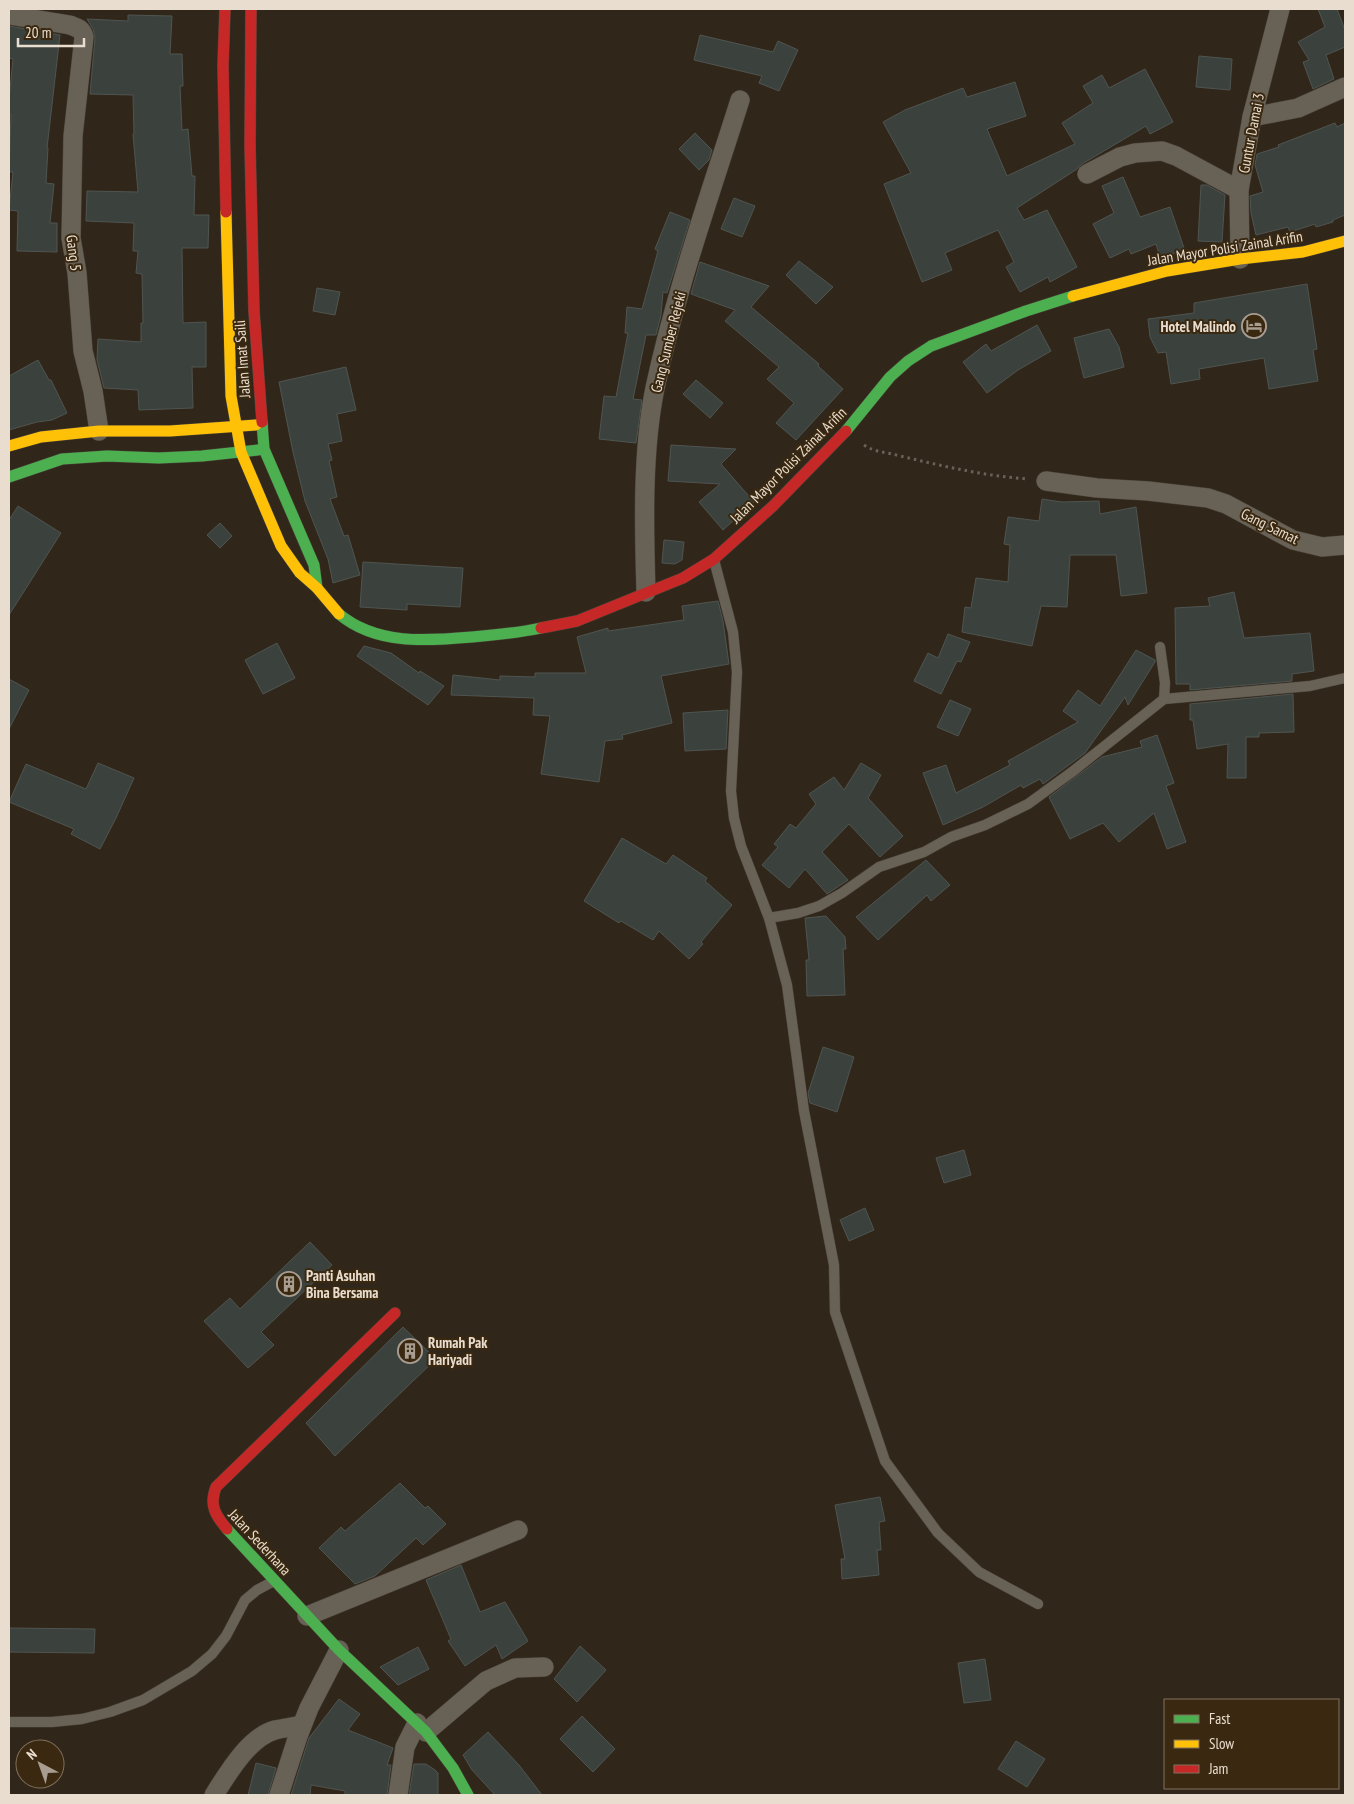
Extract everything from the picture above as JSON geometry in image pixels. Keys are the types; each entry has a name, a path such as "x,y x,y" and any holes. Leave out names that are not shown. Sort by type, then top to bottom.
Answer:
{"main road":[{"name":"Jalan Imat Saili","path":"225,9 223,65 224,141 231,396"},
{"name":"Jalan Imat Saili","path":"251,9 250,137 254,311 264,449 314,565 317,588"},
{"name":"Jalan Mayor Polisi Zainal Arifin","path":"231,396 241,452 281,546 300,573 317,588 350,624 387,637 429,641 519,633 577,621 683,578 714,559 773,506 846,431 886,374 931,346 1026,311 1167,271 1240,259 1303,252 1345,242"},
{"path":"9,446 41,437 99,431 170,431 262,424"},
{"path":"9,476 62,459 107,456 159,458 202,456 264,449"},
{"name":"Jalan Sederhana","path":"395,1313 216,1487 212,1496 212,1506 215,1515 339,1650 422,1728 453,1768 468,1795"}],"street":[{"name":"Guntur Damai 3","path":"1240,259 1239,190 1252,117 1280,9"},
{"name":"Gang 5","path":"9,15 70,25 78,28 84,37 72,136 71,238 77,273 84,351 99,431"},
{"path":"1252,117 1298,108 1345,87"},
{"name":"Gang Sumber Rejeki","path":"646,592 644,537 648,435 655,389 676,305 740,100"},
{"path":"1087,174 1120,157 1135,153 1162,151 1176,156 1239,190"},
{"name":"Gang Samat","path":"1046,481 1096,488 1148,491 1208,498 1226,504 1293,540 1322,547 1345,545"},
{"path":"307,1616 518,1530"},
{"path":"279,1795 302,1725 316,1692 339,1650"},
{"path":"398,1795 405,1747 422,1728 486,1682 515,1668 544,1666"},
{"path":"214,1795 242,1755 257,1740 273,1730 302,1725"}],"lane":[{"path":"714,559 733,632 737,672 731,791 734,818 741,846 769,918 787,986 804,1111 834,1265 836,1312 885,1461 938,1533 979,1572 1038,1604"},
{"path":"1160,647 1165,682 1164,699"},
{"path":"769,918 798,913 819,906 842,893 879,867 924,852 952,837 985,825 1028,804 1072,772 1164,699 1310,686 1345,678"},
{"path":"9,1722 52,1722 82,1719 110,1712 143,1700 192,1671 212,1654 226,1636 245,1600 257,1590 276,1580"}],"path":[{"path":"846,431 873,451 982,474 1046,481"}],"building":[{"path":"1318,9 1337,9 1345,30 1345,47 1326,55 1334,79 1313,89 1303,62 1309,60 1298,42 1325,27"},
{"path":"128,15 172,16 170,54 182,54 183,86 180,86 182,130 188,129 192,176 195,176 194,215 209,215 208,248 182,248 183,323 206,322 206,367 192,367 193,408 139,410 138,390 104,388 97,360 98,339 141,342 141,323 143,323 142,274 136,273 138,251 133,251 134,223 86,221 87,191 138,192 133,134 133,95 90,94 95,38 93,29 87,19 128,21"},
{"path":"9,26 60,35 47,148 46,183 54,184 50,223 57,223 57,252 17,251 18,211 9,210 13,172 9,172 11,115 9,114 9,100 13,59 9,58"},
{"path":"700,35 773,52 778,41 798,50 779,91 759,83 762,76 694,60"},
{"path":"1199,56 1232,59 1230,90 1196,87"},
{"path":"1145,69 1173,122 1150,134 1146,126 1082,164 1017,208 1024,220 1047,210 1077,267 1050,282 1048,277 1020,292 1006,267 1014,262 998,230 945,253 952,270 922,282 884,184 911,173 883,122 905,110 963,88 967,97 1015,82 1026,116 987,129 1007,176 1075,144 1062,123 1093,103 1083,86 1102,75 1109,88"},
{"path":"1335,123 1337,127 1345,123 1345,215 1333,220 1333,222 1316,227 1315,224 1290,232 1288,227 1256,235 1251,213 1250,196 1263,192 1255,165 1257,154 1279,147 1278,145"},
{"path":"695,133 712,150 709,160 699,170 679,149"},
{"path":"1123,177 1140,217 1170,207 1185,251 1160,257 1156,244 1131,254 1129,249 1110,258 1093,224 1114,213 1102,186"},
{"path":"1201,185 1207,185 1225,195 1222,242 1198,241"},
{"path":"734,198 755,206 742,237 721,229"},
{"path":"670,212 690,220 667,293 663,292 661,315 656,335 646,335 633,399 642,400 636,443 599,439 604,396 616,397 628,333 625,333 627,307 642,309 658,251 655,249"},
{"path":"799,261 833,287 816,304 786,275"},
{"path":"700,262 769,286 751,307 819,364 818,366 843,389 796,440 776,423 794,403 767,379 779,367 725,321 735,310 691,294"},
{"name":"Hotel Malindo","path":"1307,284 1317,349 1313,350 1318,381 1269,389 1264,358 1199,369 1200,379 1171,384 1166,352 1158,353 1150,337 1148,319 1194,313 1194,303"},
{"path":"317,288 340,292 335,315 313,311"},
{"path":"1037,325 1051,351 1018,370 987,393 963,362 986,344 991,351"},
{"path":"1109,329 1119,347 1124,367 1084,378 1074,338"},
{"path":"38,360 49,380 51,380 67,413 52,420 9,430 9,376"},
{"path":"346,367 356,410 337,414 342,441 328,444 332,460 329,461 337,497 330,499 344,536 348,535 360,575 333,583 328,559 305,501 279,382"},
{"path":"696,380 723,403 710,418 683,394"},
{"path":"671,445 736,449 721,464 754,502 723,530 699,502 720,484 668,481"},
{"path":"1042,499 1062,502 1099,501 1100,514 1136,507 1147,593 1121,596 1116,555 1070,555 1067,607 1041,606 1032,646 962,632 965,607 971,608 976,578 1008,582 1010,545 1004,544 1008,517 1039,521"},
{"path":"18,506 61,533 9,615 9,520"},
{"path":"220,523 232,536 220,548 207,535"},
{"path":"664,540 684,542 682,560 675,564 662,563"},
{"path":"363,562 463,568 460,607 407,604 407,610 360,607"},
{"path":"1234,592 1244,638 1310,633 1314,671 1292,674 1292,681 1190,690 1190,684 1176,684 1175,608 1210,606 1208,598"},
{"path":"718,601 729,664 661,676 672,723 622,735 623,739 605,741 599,782 541,774 550,716 533,715 534,698 451,695 453,675 500,680 500,676 535,677 535,673 586,673 577,637 608,628 608,631 684,620 682,606"},
{"path":"948,634 970,642 961,662 957,661 941,694 914,681 928,653 938,658"},
{"path":"277,643 295,678 263,694 245,660"},
{"path":"364,646 391,653 419,673 420,671 444,686 428,705 357,656"},
{"path":"1136,650 1155,660 1155,662 1128,705 1125,697 1085,753 1043,784 1040,779 1023,788 1021,785 983,807 943,825 923,773 946,765 956,793 1010,765 1008,761 1078,722 1063,711 1078,690 1100,706"},
{"path":"9,679 29,690 9,729"},
{"path":"1293,694 1294,732 1259,733 1259,737 1246,737 1246,778 1227,778 1228,744 1197,749 1193,720 1190,720 1190,704"},
{"path":"950,700 971,709 958,736 937,727"},
{"path":"728,710 726,749 685,751 683,713"},
{"path":"1157,735 1174,783 1166,786 1186,842 1167,849 1154,813 1119,842 1103,823 1070,839 1049,797 1102,757 1142,747 1140,741"},
{"path":"98,763 134,778 100,849 71,834 74,829 9,802 26,764 86,789"},
{"path":"861,763 881,775 868,798 903,836 880,857 849,824 822,852 848,880 827,894 805,869 789,888 762,865 778,847 774,844 790,824 796,828 816,804 809,794 834,777 844,790"},
{"path":"622,838 666,864 673,855 707,878 705,881 732,905 701,942 703,944 689,959 659,931 653,940 621,921 619,923 584,901"},
{"path":"926,860 950,885 931,901 927,895 878,940 856,917"},
{"path":"826,916 845,937 846,949 843,949 845,995 807,996 806,960 809,960 805,918"},
{"path":"823,1047 854,1057 837,1112 810,1103 808,1093"},
{"path":"964,1150 971,1175 944,1183 936,1158"},
{"path":"865,1208 874,1230 849,1241 840,1220"},
{"path":"310,1242 332,1265 261,1332 274,1345 248,1368 204,1321 230,1298 240,1309"},
{"path":"403,1327 436,1359 335,1456 306,1423"},
{"path":"400,1483 425,1508 428,1506 446,1524 423,1545 416,1538 375,1576 355,1584 319,1548 341,1527 345,1531"},
{"path":"880,1497 885,1521 879,1522 881,1550 877,1550 879,1575 842,1579 841,1559 845,1559 835,1505"},
{"path":"461,1565 480,1612 505,1602 528,1641 502,1659 496,1645 465,1666 448,1641 451,1639 426,1580"},
{"path":"9,1628 95,1629 94,1653 9,1652"},
{"path":"580,1646 606,1670 577,1702 554,1679"},
{"path":"418,1647 429,1669 398,1685 380,1667"},
{"path":"985,1659 991,1700 964,1703 958,1663"},
{"path":"339,1699 360,1714 348,1730 393,1748 387,1765 391,1765 387,1795 345,1795 345,1791 311,1785 310,1795 291,1795 309,1738"},
{"path":"582,1716 615,1749 593,1772 560,1739"},
{"path":"488,1732 519,1765 542,1795 495,1795 472,1770 463,1755"},
{"path":"1016,1741 1045,1759 1027,1787 998,1769"},
{"path":"256,1763 276,1768 268,1795 248,1795"},
{"path":"414,1764 426,1764 438,1773 438,1795 409,1795"}],"traffic: fast":[{"path":"846,431 890,377 908,361 931,346 1073,296"},
{"path":"262,422 264,449 314,565 317,588"},
{"path":"9,477 62,459 107,456 159,458 258,450"},
{"path":"339,614 353,624 369,631 402,639 419,640 506,634 541,628"},
{"path":"227,1529 339,1650 426,1732 453,1768 468,1795"}],"traffic: slow":[{"path":"226,212 231,396 241,452 281,546 300,573 317,588 339,614"},
{"path":"1073,296 1167,271 1240,259 1303,252 1345,241"},
{"path":"9,446 41,437 99,431 170,431 256,425"}],"traffic: jam":[{"path":"225,9 223,65 226,212"},
{"path":"251,9 250,146 254,311 262,422"},
{"path":"541,628 577,621 683,578 714,559 773,506 846,431"},
{"path":"227,1529 214,1510 213,1499 216,1487 395,1313"}],"place":[{"name":"Hotel Malindo","path":"1254,326"},
{"name":"Panti Asuhan Bina Bersama","path":"289,1284"},
{"name":"Rumah Pak Hariyadi","path":"410,1351"}]}
